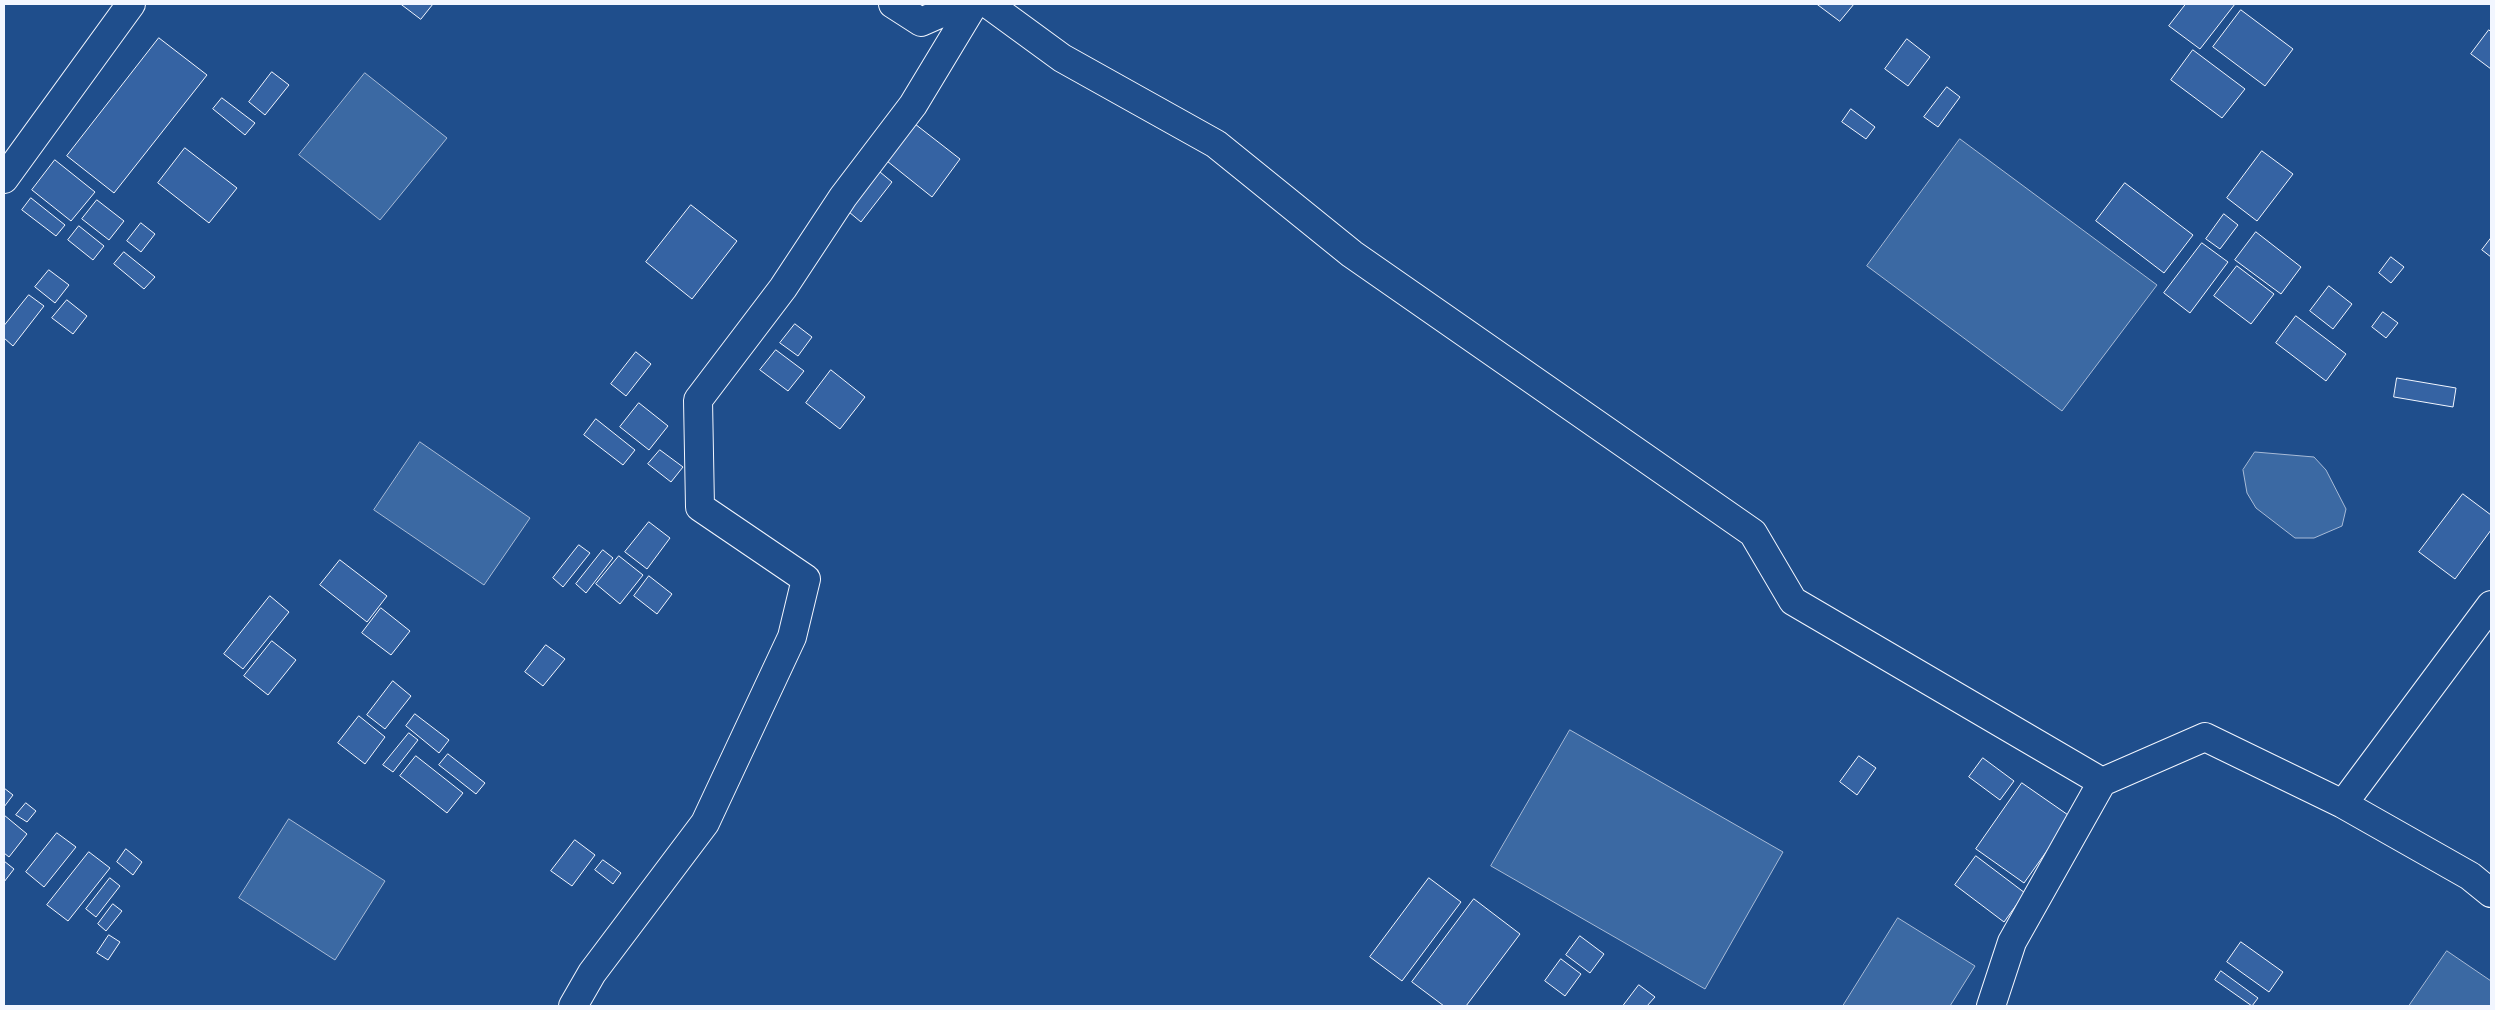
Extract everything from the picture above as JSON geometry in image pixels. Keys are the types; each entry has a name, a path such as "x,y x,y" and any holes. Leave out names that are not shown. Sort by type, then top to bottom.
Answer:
{"street":[{"path":"4,179 131,4"},
{"path":"894,4 921,22 962,4"},
{"path":"573,1006 592,973 705,822 792,637 806,579 700,507 698,400 782,288 843,197 913,105 974,4"},
{"path":"988,4 1062,58 1216,144 1352,254 1753,533 1793,601 2102,782"},
{"path":"2343,804 2491,605"},
{"path":"1991,1006 2012,942 2102,782 2205,737 2343,804 2470,876 2491,893"}],"water":[{"path":"365,73 447,138 380,220 299,155"},
{"path":"1960,139 2157,285 2062,411 1867,266"},
{"path":"420,442 530,518 484,585 374,510"},
{"path":"2255,452 2314,457 2326,470 2346,509 2342,526 2314,538 2295,538 2256,508 2247,493 2243,470"},
{"path":"1570,730 1783,852 1705,989 1491,866"},
{"path":"289,819 385,881 335,960 239,898"},
{"path":"1898,918 1975,966 1950,1006 1843,1006"},
{"path":"2447,951 2491,981 2491,1006 2409,1006"}],"building":[{"path":"401,4 433,4 421,19"},
{"path":"1817,4 1854,4 1840,21"},
{"path":"2186,4 2235,4 2200,49 2169,26"},
{"path":"2241,10 2293,49 2265,86 2213,47"},
{"path":"2489,30 2491,32 2491,69 2471,54"},
{"path":"159,38 207,75 114,193 67,156"},
{"path":"1907,39 1930,57 1908,86 1885,69"},
{"path":"2193,50 2245,89 2222,118 2171,80"},
{"path":"272,72 289,85 265,115 249,102"},
{"path":"1947,87 1960,97 1938,127 1924,117"},
{"path":"222,98 255,123 245,135 213,109"},
{"path":"1851,109 1875,127 1866,139 1842,122"},
{"path":"915,124 960,159 932,197 887,161"},
{"path":"185,148 237,188 209,223 158,183"},
{"path":"2262,151 2293,174 2257,221 2227,198"},
{"path":"55,160 95,192 71,221 32,190"},
{"path":"880,172 892,182 861,222 849,212"},
{"path":"2125,183 2193,235 2164,273 2096,221"},
{"path":"31,198 65,225 56,236 22,210"},
{"path":"97,200 124,221 109,240 82,219"},
{"path":"691,205 737,241 692,299 646,262"},
{"path":"2224,214 2238,225 2220,249 2206,239"},
{"path":"141,223 155,234 141,252 127,241"},
{"path":"79,226 104,246 93,260 68,240"},
{"path":"2256,232 2301,267 2281,294 2235,260"},
{"path":"2491,238 2491,257 2482,250"},
{"path":"2202,243 2228,262 2190,313 2164,293"},
{"path":"124,252 155,277 144,289 114,264"},
{"path":"2391,257 2404,267 2391,283 2379,273"},
{"path":"2237,266 2274,294 2251,324 2214,296"},
{"path":"49,270 69,285 55,303 35,287"},
{"path":"2329,286 2352,304 2333,329 2310,311"},
{"path":"29,295 44,306 13,346 4,338 4,326"},
{"path":"67,300 87,316 73,334 52,318"},
{"path":"2383,312 2398,323 2386,338 2372,327"},
{"path":"2296,316 2346,354 2326,381 2276,343"},
{"path":"795,324 812,337 798,356 780,343"},
{"path":"776,350 804,371 788,391 760,370"},
{"path":"636,352 651,364 626,396 611,384"},
{"path":"831,370 865,397 840,429 806,403"},
{"path":"2397,378 2456,388 2453,407 2394,397"},
{"path":"639,403 668,426 649,450 620,427"},
{"path":"596,419 635,450 623,465 584,435"},
{"path":"660,450 683,467 671,482 648,464"},
{"path":"2463,494 2491,515 2491,530 2455,579 2419,552"},
{"path":"649,522 670,538 647,569 625,552"},
{"path":"579,545 590,553 563,587 553,578"},
{"path":"603,550 613,558 586,593 576,584"},
{"path":"619,556 643,575 620,604 596,584"},
{"path":"340,560 387,596 367,622 320,585"},
{"path":"649,576 672,594 657,614 634,596"},
{"path":"270,596 289,612 243,669 224,654"},
{"path":"381,608 410,631 391,655 362,633"},
{"path":"272,641 296,660 268,695 244,676"},
{"path":"546,645 565,659 543,686 525,672"},
{"path":"393,681 411,696 385,729 367,715"},
{"path":"415,714 449,740 439,753 406,726"},
{"path":"359,716 385,737 365,764 338,743"},
{"path":"409,733 418,740 393,772 383,765"},
{"path":"448,754 485,783 476,794 439,765"},
{"path":"416,756 463,793 447,813 400,776"},
{"path":"1859,756 1876,768 1857,795 1840,782"},
{"path":"1983,758 2014,781 2000,800 1969,777"},
{"path":"2022,783 2071,817 2024,883 1976,849"},
{"path":"4,788 13,795 4,807"},
{"path":"26,803 36,811 27,822 16,815"},
{"path":"4,815 27,834 9,857 4,853"},
{"path":"57,833 76,847 44,887 26,872"},
{"path":"575,840 595,855 572,886 551,871"},
{"path":"126,849 142,862 133,875 117,862"},
{"path":"89,852 110,868 68,921 47,905"},
{"path":"1976,856 2025,893 2004,922 1955,885"},
{"path":"603,860 621,873 613,884 595,870"},
{"path":"4,861 14,869 4,882"},
{"path":"110,878 120,886 96,917 86,909"},
{"path":"1429,878 1461,902 1402,981 1370,957"},
{"path":"1474,899 1520,934 1466,1006 1444,1006 1412,982"},
{"path":"113,904 122,911 106,931 98,924"},
{"path":"109,935 120,942 108,960 97,953"},
{"path":"1580,936 1604,954 1590,973 1566,955"},
{"path":"2241,942 2283,972 2269,992 2227,962"},
{"path":"1561,959 1581,974 1565,996 1545,981"},
{"path":"2221,971 2258,998 2252,1006 2215,980"},
{"path":"1639,985 1655,997 1647,1006 1623,1006"}]}
